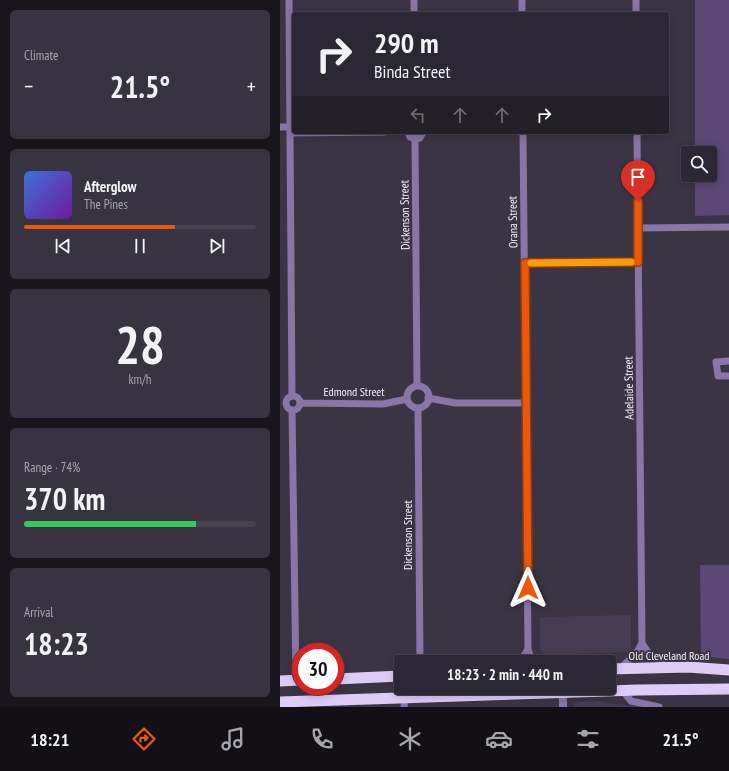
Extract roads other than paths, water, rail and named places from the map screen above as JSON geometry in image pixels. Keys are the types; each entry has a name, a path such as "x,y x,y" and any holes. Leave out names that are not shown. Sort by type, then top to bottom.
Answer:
{"highway":[{"name":"Old Cleveland Road","path":"616,669 671,667 729,670"},
{"path":"344,679 394,676"},
{"path":"280,681 292,680"},
{"path":"616,691 729,689"},
{"path":"280,702 405,703 501,695"}],"street":[{"path":"289,0 292,395"},
{"path":"414,0 414,12"},
{"path":"522,0 522,12"},
{"path":"636,0 636,12"},
{"path":"280,127 290,130"},
{"path":"409,134 410,137 415,140 420,138 422,134"},
{"name":"Orana Street","path":"523,134 528,649 530,655"},
{"name":"Adelaide Street","path":"637,134 642,643"},
{"name":"Dickenson Street","path":"415,140 418,386"},
{"path":"638,228 729,227"},
{"path":"525,263 638,262"},
{"path":"729,361 716,362 718,376 729,376"},
{"path":"413,386 418,386 423,387 426,390 428,398 426,404 418,408 409,404 407,399 408,391 413,386"},
{"path":"292,395 298,398 300,403 297,409 292,410 283,404 286,399 292,395"},
{"path":"428,398 454,402 526,403"},
{"name":"Edmond Street","path":"300,403 383,404 407,399"},
{"name":"Dickenson Street","path":"418,408 420,655"},
{"path":"292,410 297,643"},
{"path":"642,643 652,657 671,667"},
{"path":"616,668 636,654 642,643"},
{"path":"523,655 528,649"},
{"path":"623,691 631,701 659,707"},
{"path":"562,695 563,707"}]}
